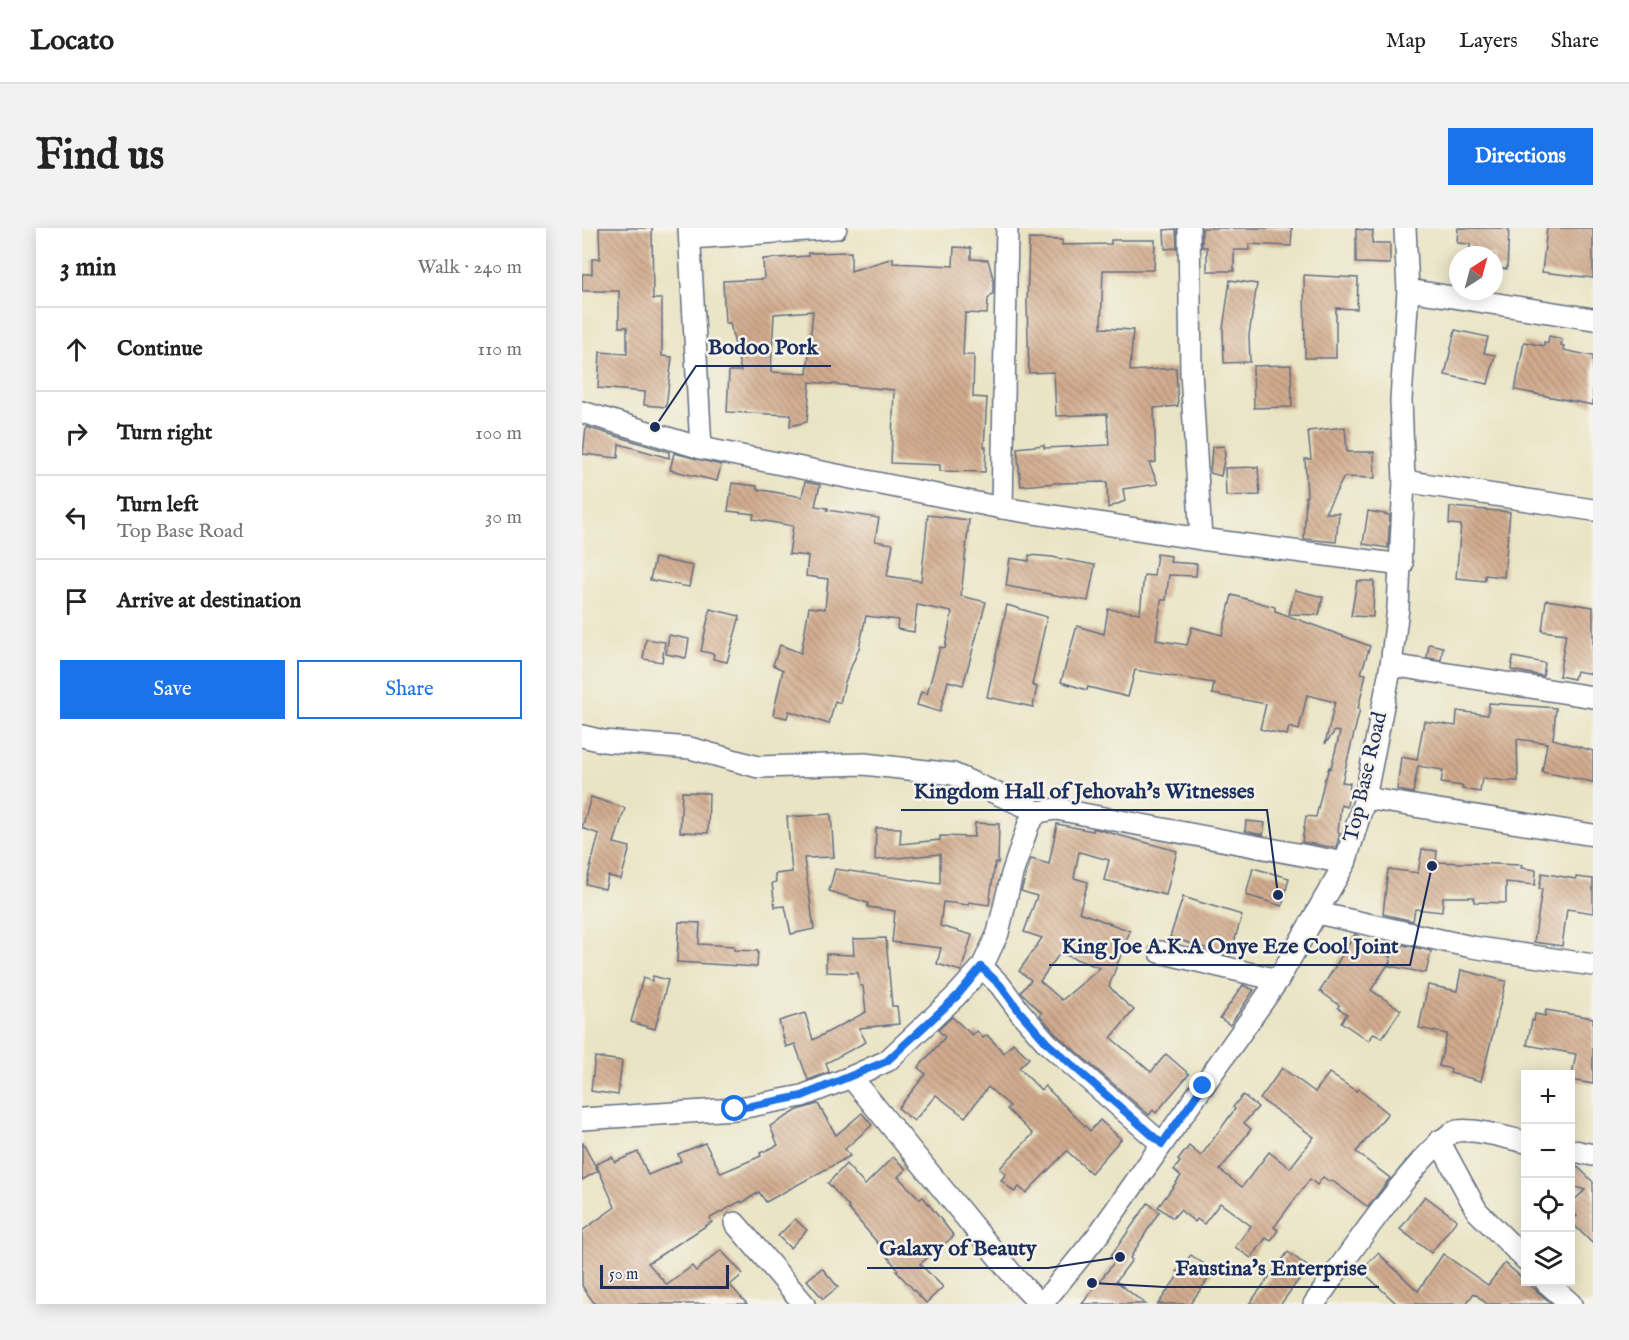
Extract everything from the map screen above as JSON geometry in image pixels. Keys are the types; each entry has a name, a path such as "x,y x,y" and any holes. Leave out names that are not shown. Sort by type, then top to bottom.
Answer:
{"street":[{"path":"701,448 689,233 836,228"},
{"path":"1002,508 1007,228"},
{"path":"1188,228 1191,372 1201,539"},
{"name":"Top Base Road","path":"1041,1304 1098,1235 1278,980 1345,863 1365,798 1391,665 1402,565 1404,480 1401,400 1408,290 1406,228"},
{"path":"1408,290 1593,319"},
{"path":"582,412 701,448 1002,508 1201,539 1402,565"},
{"path":"1404,480 1593,510"},
{"path":"1391,665 1593,697"},
{"path":"582,736 603,741 690,748 758,767 864,764 953,774 1038,812 1056,809 1345,863"},
{"path":"1365,798 1593,835"},
{"path":"582,1119 735,1109 802,1096 887,1061 957,996 981,967 998,933 1012,874 1029,823 1038,812"},
{"path":"1317,913 1472,947 1593,965"},
{"path":"1160,952 1278,980"},
{"path":"981,967 1000,985 1047,1043 1162,1144"},
{"path":"851,1077 1016,1279 1041,1304"},
{"path":"1314,1304 1369,1225 1439,1142 1456,1131 1475,1132 1521,1141"},
{"path":"1439,1142 1477,1212 1521,1255"},
{"path":"1575,1151 1593,1155"},
{"path":"735,1222 804,1304"},
{"path":"1551,1286 1570,1304"}],"building":[{"path":"599,228 652,228 653,299 662,299 662,356 672,357 666,407 644,405 645,392 598,388 600,352 627,354 627,327 619,327 619,291 582,291 582,274 592,274 592,259 600,259"},
{"path":"1202,228 1292,228 1291,246 1249,244 1249,250 1234,250 1234,271 1207,271 1207,247 1202,247"},
{"path":"1458,228 1509,228 1507,269 1503,269 1503,246 1470,246 1470,244 1457,243"},
{"path":"1547,228 1593,228 1593,278 1542,272"},
{"path":"1176,229 1177,248 1165,249 1164,230"},
{"path":"1356,229 1373,231 1372,243 1390,243 1390,264 1356,263"},
{"path":"1029,239 1062,240 1062,245 1111,244 1111,240 1155,240 1154,270 1103,270 1101,328 1133,330 1130,371 1176,368 1178,406 1154,408 1156,462 1149,463 1158,484 1123,489 1125,501 1108,508 1107,482 1021,486 1017,448 1044,445 1044,448 1109,445 1107,414 1056,416 1054,372 1029,373 1027,304"},
{"path":"954,247 971,248 971,259 988,260 993,278 993,293 988,299 987,314 965,313 963,355 974,355 973,397 987,398 985,472 940,471 940,465 891,463 894,390 810,382 807,422 790,426 791,415 727,412 729,371 741,371 730,323 725,323 723,281 764,279 763,259 808,256 808,253 851,252 851,271 893,258 893,263 953,266","holes":["813,311 807,374 771,372 774,314"]},
{"path":"1304,275 1358,278 1357,309 1336,308 1336,358 1305,358"},
{"path":"1230,280 1257,284 1249,335 1250,362 1224,363 1223,329"},
{"path":"1455,330 1488,337 1484,353 1495,355 1488,384 1445,375"},
{"path":"1549,336 1562,339 1563,350 1593,356 1593,405 1515,390 1524,342 1544,346 1544,342 1548,343"},
{"path":"1291,365 1292,407 1254,408 1253,366"},
{"path":"586,427 669,452 669,458 619,444 618,458 583,454"},
{"path":"1345,427 1347,452 1374,452 1375,478 1344,477 1325,513 1339,513 1336,542 1304,539 1307,496 1305,459 1311,459 1308,431"},
{"path":"1224,446 1225,455 1221,476 1210,473 1212,447"},
{"path":"674,453 721,465 717,481 670,470"},
{"path":"1258,467 1260,495 1226,496 1225,468"},
{"path":"805,482 820,485 815,506 879,518 875,541 893,544 887,576 921,581 928,515 969,520 961,596 986,602 963,685 948,681 940,712 917,705 921,692 927,694 940,647 945,648 952,612 917,605 914,632 897,629 898,620 866,616 859,648 845,682 840,703 835,701 829,724 789,711 787,718 773,715 783,670 773,665 780,645 801,653 809,607 825,609 828,579 806,576 808,556 789,554 793,526 753,519 754,514 728,511 732,483 757,486 757,489 802,497"},
{"path":"1450,507 1510,512 1504,577 1485,575 1485,581 1456,578 1461,525 1449,524"},
{"path":"1368,511 1390,515 1388,548 1363,544"},
{"path":"1157,554 1171,556 1170,562 1197,564 1196,576 1169,575 1166,600 1161,600 1156,640 1187,645 1192,627 1222,635 1232,595 1275,607 1275,611 1370,646 1361,673 1366,674 1358,709 1360,709 1342,782 1350,783 1347,807 1341,805 1338,832 1340,833 1336,848 1302,842 1306,816 1316,817 1325,778 1329,767 1331,768 1340,732 1335,731 1325,744 1335,702 1307,695 1299,730 1289,727 1287,735 1260,729 1266,704 1212,694 1214,683 1135,670 1128,697 1088,687 1087,690 1061,682 1077,626 1104,634 1108,609 1140,613 1144,575 1154,576"},
{"path":"1029,555 1095,565 1088,601 1006,586 1010,558 1029,561"},
{"path":"655,558 693,566 689,587 650,580"},
{"path":"1357,581 1374,581 1373,617 1351,616"},
{"path":"1295,590 1323,597 1319,615 1289,614"},
{"path":"1546,600 1593,607 1593,674 1576,671 1574,679 1559,676 1566,634 1542,631"},
{"path":"1007,605 1047,617 1032,685 1037,687 1033,707 987,697"},
{"path":"710,609 740,616 727,662 713,659 714,654 701,651"},
{"path":"669,635 689,639 686,658 666,654"},
{"path":"646,639 665,642 662,662 643,659"},
{"path":"1429,644 1443,647 1441,660 1427,658"},
{"path":"1513,657 1545,663 1543,676 1511,670"},
{"path":"1489,703 1556,708 1553,739 1593,751 1593,782 1542,772 1547,743 1517,739 1518,781 1482,778 1480,792 1462,789 1463,786 1441,783 1443,770 1418,766 1413,793 1397,790 1401,757 1417,760 1424,721 1456,726 1457,711 1488,715"},
{"path":"682,792 709,793 708,833 680,832"},
{"path":"591,797 625,808 614,843 630,847 621,879 608,876 605,889 586,884 599,834 582,828"},
{"path":"831,814 834,857 804,858 814,929 791,934 785,906 775,907 772,883 776,882 775,874 792,872 787,817"},
{"path":"1246,821 1265,823 1263,835 1245,831"},
{"path":"975,823 999,824 998,863 995,863 989,905 943,902 940,926 972,935 961,971 937,964 941,948 892,942 895,911 868,907 868,903 829,891 835,869 940,884 940,854 875,860 876,828 901,828 900,844 940,840 940,836 974,837"},
{"path":"1057,824 1093,831 1096,829 1177,851 1166,895 1104,880 1109,860 1079,852 1074,878 1088,882 1079,912 1130,931 1109,986 1134,1010 1111,1038 1151,1072 1166,1054 1189,1074 1156,1113 1153,1110 1149,1115 1056,1034 1040,1015 1042,1013 1021,992 1031,980 1019,971 1042,938 1024,932 1037,896 1021,891 1031,859 1049,864","holes":["1060,953 1100,968 1062,1000 1040,981"]},
{"path":"1422,849 1437,851 1436,862 1522,865 1521,868 1536,870 1535,885 1506,882 1506,903 1474,902 1474,897 1443,897 1442,912 1415,909 1413,921 1383,914 1388,869 1418,873"},
{"path":"1253,868 1289,878 1282,906 1246,895"},
{"path":"1542,873 1576,879 1576,877 1593,879 1593,913 1567,909 1562,946 1534,942 1542,889 1539,889"},
{"path":"1183,897 1242,915 1230,956 1170,937"},
{"path":"679,922 700,923 699,944 734,946 734,950 758,951 757,967 677,962"},
{"path":"1355,934 1391,958 1394,943 1431,951 1426,973 1389,966 1391,960 1371,990 1401,1010 1382,1038 1374,1033 1369,1041 1341,1022 1347,1014 1320,991"},
{"path":"886,938 892,1006 897,1006 899,1024 859,1028 866,1042 826,1063 829,1072 808,1080 795,1044 786,1047 779,1021 805,1013 813,1040 866,1012 863,986 860,986 858,973 826,972 826,954 854,955 853,939"},
{"path":"1461,970 1506,981 1481,1081 1450,1073 1451,1069 1439,1066 1447,1034 1419,1028 1428,985 1457,991"},
{"path":"653,976 668,980 655,1029 631,1022 643,978 652,981"},
{"path":"1243,985 1254,990 1230,1025 1220,1018"},
{"path":"1546,1010 1593,1018 1593,1084 1575,1081 1575,1070 1573,1070 1576,1054 1527,1045 1535,1014 1545,1016"},
{"path":"952,1017 972,1035 977,1031 983,1038 987,1035 1004,1053 1013,1043 1029,1058 1019,1068 1041,1090 1045,1086 1090,1131 1100,1120 1121,1139 1091,1173 1067,1151 1026,1193 1019,1187 1014,1192 1001,1180 1006,1174 1000,1168 1033,1134 1007,1109 1010,1106 988,1087 965,1117 936,1095 914,1121 898,1108 926,1074 918,1068 945,1037 938,1030"},
{"path":"595,1057 622,1061 618,1095 591,1091"},
{"path":"1282,1068 1315,1092 1329,1073 1356,1091 1358,1089 1388,1113 1356,1152 1390,1178 1368,1207 1331,1180 1330,1182 1323,1177 1317,1185 1310,1179 1274,1227 1278,1230 1271,1241 1266,1238 1251,1258 1235,1247 1251,1226 1220,1203 1204,1224 1197,1219 1195,1222 1180,1210 1173,1218 1158,1207 1181,1176 1174,1170 1180,1162 1178,1160 1189,1146 1201,1156 1243,1095 1258,1107 1244,1123 1251,1129 1220,1170 1242,1187 1269,1152 1290,1168 1314,1137 1260,1099"},
{"path":"818,1104 836,1135 862,1113 872,1125 845,1149 850,1156 766,1202 759,1192 742,1203 741,1201 710,1218 712,1222 648,1263 667,1285 692,1266 696,1271 721,1250 743,1274 730,1285 747,1304 595,1304 582,1286 582,1231 615,1207 596,1164 612,1157 615,1162 638,1152 648,1175 681,1161 678,1154 705,1143 721,1173 761,1156 760,1153 778,1145 770,1126 798,1110"},
{"path":"582,1142 598,1171 582,1180"},
{"path":"893,1157 906,1169 898,1177 920,1199 923,1197 954,1236 920,1264 943,1287 926,1303 896,1271 898,1270 876,1241 828,1183 846,1164 865,1185"},
{"path":"1575,1164 1593,1182 1593,1244 1575,1226 1577,1216 1575,1199 1585,1190 1575,1187"},
{"path":"1425,1196 1457,1220 1431,1253 1400,1229"},
{"path":"1148,1203 1159,1212 1130,1258 1132,1260 1116,1281 1145,1304 1082,1304 1115,1261 1110,1257"},
{"path":"795,1219 807,1230 790,1248 778,1236"},
{"path":"1288,1252 1308,1267 1281,1304 1249,1304"},
{"path":"1378,1253 1418,1291 1443,1254 1488,1285 1505,1263 1521,1277 1521,1286 1531,1286 1552,1304 1487,1304 1474,1293 1466,1304 1397,1304 1361,1270"},
{"path":"1191,1255 1214,1271 1190,1304 1158,1304 1180,1273 1177,1271"},
{"path":"822,1268 838,1287 823,1299 807,1280"}],"place":[{"name":"Bodoo Pork","path":"655,427"},
{"name":"King Joe A.K.A Onye Eze Cool Joint","path":"1432,866"},
{"name":"Kingdom Hall of Jehovah's Witnesses","path":"1278,895"},
{"name":"Galaxy of Beauty","path":"1120,1257"},
{"name":"Faustina's Enterprise","path":"1092,1283"}],"route":[{"path":"735,1109 802,1096 887,1061 957,996 981,967 1000,985 1047,1043 1162,1144 1203,1086"}]}
